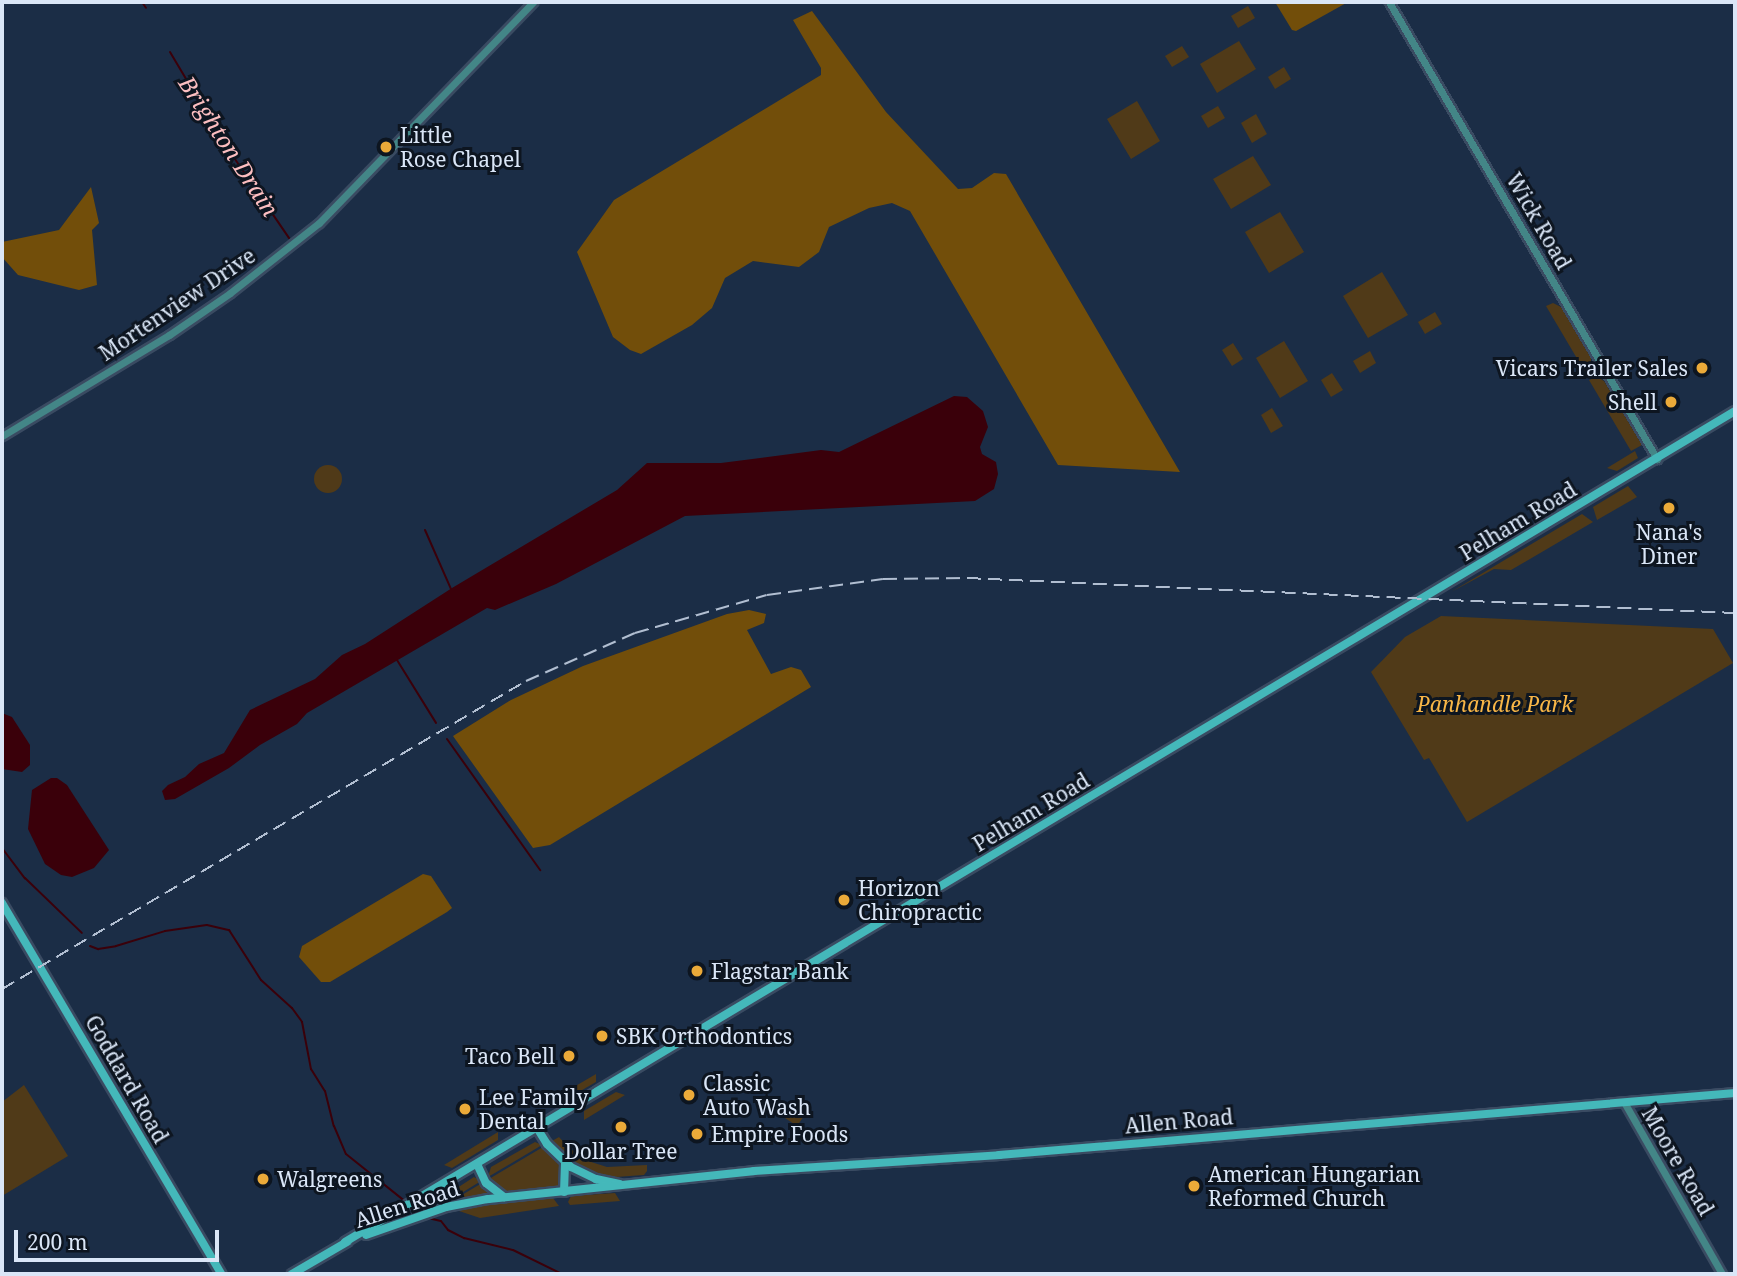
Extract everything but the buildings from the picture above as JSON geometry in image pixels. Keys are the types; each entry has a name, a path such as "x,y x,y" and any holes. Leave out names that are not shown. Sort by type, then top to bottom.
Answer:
{"main road":[{"name":"Pelham Road","path":"345,1242 1735,411"},
{"name":"Goddard Road","path":"2,903 221,1274"},
{"name":"Allen Road","path":"292,1274 345,1242 464,1202 754,1171 999,1155 1735,1093"},
{"name":"Allen Road","path":"537,1128 547,1144 565,1162 596,1179 625,1186"},
{"path":"564,1192 565,1162"},
{"path":"477,1164 486,1184 504,1197"}],"street":[{"name":"Mortenview Drive","path":"2,436 169,335 230,293 319,223 533,2"},
{"name":"Wick Road","path":"1388,2 1657,459"},
{"name":"Moore Road","path":"1624,1102 1722,1274"}],"green space":[{"path":"1248,6 1255,18 1238,28 1231,16"},
{"path":"1239,41 1256,69 1217,93 1200,64"},
{"path":"1182,46 1189,57 1172,67 1165,56"},
{"path":"1284,67 1291,79 1275,89 1268,77"},
{"path":"1137,101 1160,141 1131,159 1107,119"},
{"path":"1218,106 1225,118 1208,128 1201,116"},
{"path":"1256,114 1267,134 1252,143 1241,123"},
{"path":"1253,156 1271,185 1231,209 1213,179"},
{"path":"1280,212 1304,252 1269,273 1245,232"},
{"path":"1382,272 1408,315 1368,338 1343,296"},
{"path":"1553,303 1561,307 1591,358 1591,366 1585,372 1546,306"},
{"path":"1435,312 1442,324 1425,334 1418,322"},
{"path":"1284,341 1308,381 1280,398 1256,358"},
{"path":"1233,343 1243,359 1232,366 1222,350"},
{"path":"1370,351 1376,363 1360,373 1353,361"},
{"path":"1332,373 1343,390 1331,397 1321,380"},
{"path":"1597,377 1604,381 1642,445 1631,451 1589,380"},
{"path":"1272,408 1283,426 1271,433 1261,415"},
{"path":"1635,451 1638,458 1617,471 1607,468"},
{"path":"328,465 338,469 342,479 338,489 328,493 318,489 314,479 318,469"},
{"path":"1628,486 1637,497 1597,520 1593,507"},
{"path":"1582,514 1593,522 1511,570 1494,569 1451,592"},
{"name":"Panhandle Park","path":"1441,616 1713,629 1733,663 1467,822 1429,758 1424,760 1371,672 1405,637"},
{"path":"596,1074 596,1082 577,1093 567,1091"},
{"path":"24,1085 68,1156 2,1196 2,1102"},
{"path":"616,1092 625,1095 584,1120 584,1111"},
{"path":"784,1101 804,1116 797,1126 776,1112"},
{"path":"498,1132 498,1140 452,1168 444,1165"},
{"path":"559,1137 588,1161 607,1167 647,1165 647,1171 644,1175 616,1177 587,1171 558,1150 552,1141"},
{"path":"535,1142 542,1145 488,1177 491,1167"},
{"path":"543,1147 559,1165 559,1188 506,1192 489,1179"},
{"path":"474,1177 481,1181 455,1197 455,1200 431,1205"},
{"path":"482,1183 490,1195 457,1198"},
{"path":"615,1193 620,1201 570,1205 568,1202 571,1196"},
{"path":"553,1198 559,1206 480,1218 459,1211 459,1207"}],"shaded area":[{"path":"1275,2 1348,2 1296,31 1292,30"},
{"path":"812,11 886,112 958,189 972,188 994,173 1006,174 1180,472 1058,465 910,211 892,203 869,208 829,227 819,252 799,267 753,261 725,278 712,308 692,325 641,354 630,350 613,337 577,252 614,200 821,75 821,68 793,20"},
{"path":"91,187 99,223 92,230 97,285 79,290 18,275 2,257 2,242 59,230"},
{"path":"954,396 967,397 983,411 988,427 980,447 982,454 996,462 998,474 994,489 975,501 685,516 556,584 495,610 487,608 307,713 297,724 260,745 229,768 175,799 165,800 162,791 168,785 185,777 199,764 224,753 250,710 315,679 342,655 365,644 452,588 617,490 647,463 721,463 821,450 839,452"},
{"path":"749,610 766,614 764,623 747,630 771,674 791,667 801,670 811,687 550,845 533,848 453,736 511,700 583,666 727,614"},
{"path":"2,713 12,717 30,745 30,765 22,772 2,769"},
{"path":"51,778 57,778 67,785 109,850 94,868 72,877 61,875 45,864 28,829 32,790"},
{"path":"423,874 431,876 452,908 447,912 330,982 321,982 299,957 302,946"}],"waterway":[{"name":"Brighton Drain","path":"142,2 146,8"},
{"name":"Brighton Drain","path":"170,52 226,146 289,238"},
{"name":"Brighton Drain","path":"425,530 451,589"},
{"name":"Brighton Drain","path":"397,660 436,723"},
{"name":"Brighton Drain","path":"447,739 540,870"},
{"path":"2,848 25,878 82,933"},
{"path":"90,946 98,949 116,946 165,931 207,925 229,930 261,980 292,1008 302,1022 311,1069 325,1091 334,1126 346,1154 406,1202"},
{"path":"411,1205 420,1213"},
{"path":"428,1218 441,1221 448,1230 464,1238 513,1250 562,1274"}],"railway":[{"path":"2,989 526,681 635,633 767,595 883,579 967,578 1735,613"}],"place":[{"name":"Little Rose Chapel","path":"386,147"},
{"name":"Vicars Trailer Sales","path":"1702,368"},
{"name":"Shell","path":"1671,402"},
{"name":"Nana's Diner","path":"1669,508"},
{"name":"Horizon Chiropractic","path":"844,900"},
{"name":"Flagstar Bank","path":"697,971"},
{"name":"SBK Orthodontics","path":"602,1036"},
{"name":"Taco Bell","path":"569,1056"},
{"name":"Classic Auto Wash","path":"689,1095"},
{"name":"Lee Family Dental","path":"465,1109"},
{"name":"Dollar Tree","path":"621,1127"},
{"name":"Empire Foods","path":"697,1134"},
{"name":"Walgreens","path":"263,1179"},
{"name":"American Hungarian Reformed Church","path":"1194,1186"}]}
